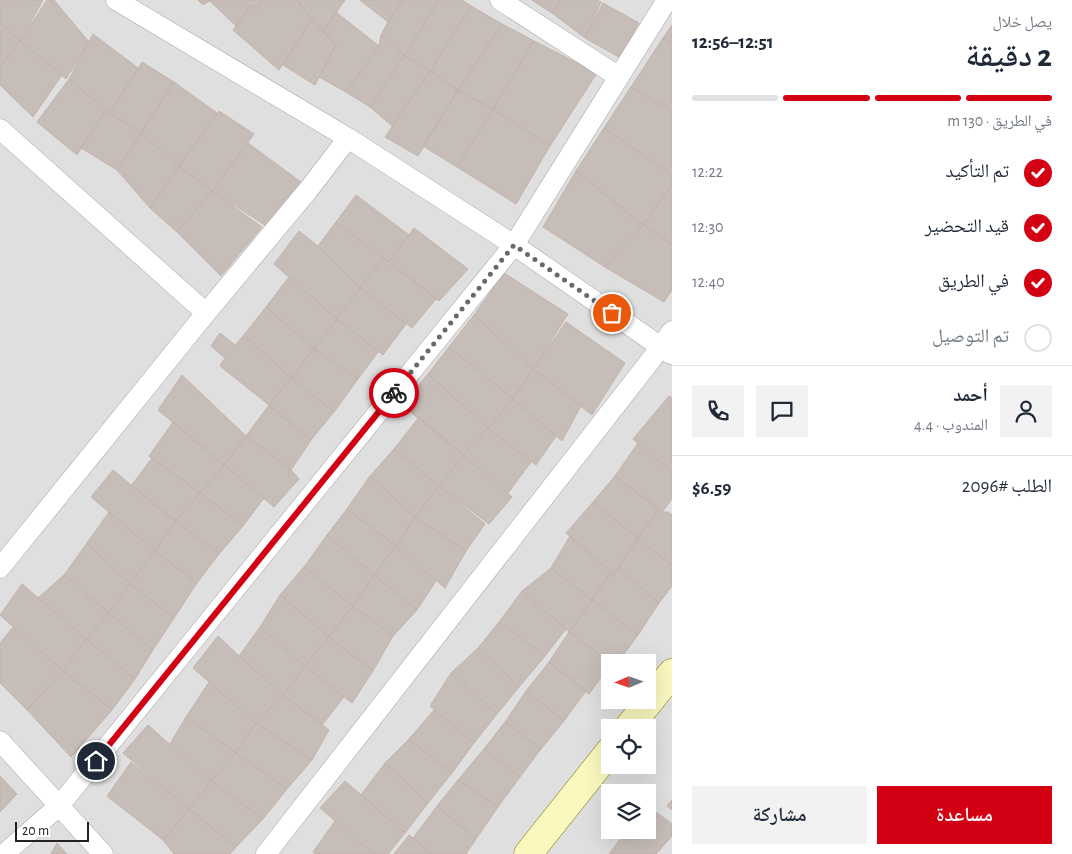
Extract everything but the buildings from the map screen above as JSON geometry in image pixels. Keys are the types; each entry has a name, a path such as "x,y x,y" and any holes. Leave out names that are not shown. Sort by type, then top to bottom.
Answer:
{"street":[{"path":"116,0 348,138 668,344 266,854"},
{"path":"500,0 620,76"},
{"path":"4,854 59,806 514,245 667,0"},
{"path":"0,129 206,314"},
{"path":"0,568 309,189 348,138"},
{"path":"635,719 672,673"},
{"path":"0,741 103,854"},
{"path":"528,854 601,762"}],"shaded area":[{"path":"0,0 672,0 672,854 0,854"}],"way so far":[{"path":"394,393 514,245 612,313"}],"route":[{"path":"96,761 394,393"}]}
